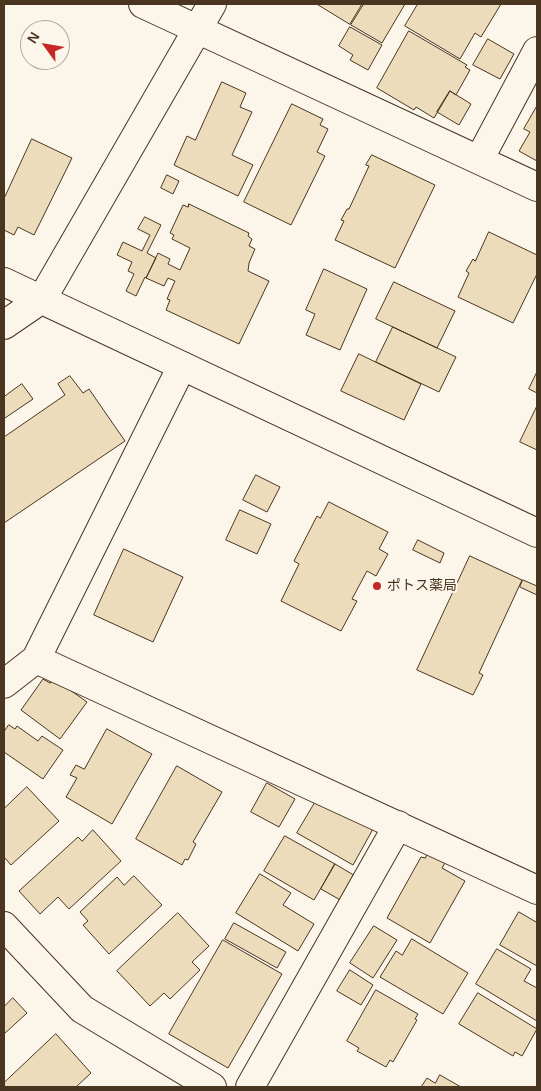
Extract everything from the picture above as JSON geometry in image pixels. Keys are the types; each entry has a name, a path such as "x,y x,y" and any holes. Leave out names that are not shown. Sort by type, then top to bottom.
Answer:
{"street":[{"path":"143,4 537,187"},
{"path":"4,325 42,299 212,4"},
{"path":"479,160 537,51"},
{"path":"4,282 537,533"},
{"path":"4,684 36,658 182,366"},
{"path":"36,658 537,890"},
{"path":"250,1087 398,825"},
{"path":"4,926 82,1009 212,1087"}],"building":[{"path":"317,4 362,4 350,24"},
{"path":"364,4 405,4 382,43 351,25"},
{"path":"418,4 501,4 481,37 475,33 460,59 405,26"},
{"path":"350,27 382,45 368,70 350,60 353,55 339,46"},
{"path":"409,31 467,65 465,67 470,70 456,95 450,91 434,118 416,107 414,110 377,88"},
{"path":"488,39 514,54 500,79 473,65"},
{"path":"222,82 246,93 240,107 252,112 232,155 253,165 238,196 174,165 187,136 195,140"},
{"path":"450,91 471,104 459,125 437,112"},
{"path":"292,104 323,119 320,125 328,129 317,152 325,156 291,225 244,202"},
{"path":"537,106 537,161 519,151 530,132 524,129"},
{"path":"32,139 72,158 34,235 18,227 14,235 4,230 4,199"},
{"path":"372,155 435,185 395,268 335,240 344,221 341,220 347,209 349,209 369,166 366,165"},
{"path":"167,175 179,181 173,194 161,188"},
{"path":"189,204 249,233 248,236 252,239 249,246 255,249 248,271 269,281 239,344 166,310 170,300 167,299 175,281 168,278 164,286 146,278 158,253 170,259 168,264 180,270 190,248 172,239 174,235 170,233 183,205 188,207"},
{"path":"145,217 161,225 147,253 156,258 136,296 126,291 134,274 128,271 132,262 117,255 123,242 142,251 150,235 138,229"},
{"path":"489,232 537,255 537,274 513,323 458,297 469,273 466,271 473,259 475,261"},
{"path":"324,269 367,289 340,350 306,335 315,314 306,310"},
{"path":"394,282 455,311 437,348 376,319"},
{"path":"393,327 456,357 439,392 376,362"},
{"path":"359,354 421,384 404,420 341,391"},
{"path":"537,372 537,393 529,389"},
{"path":"70,376 83,393 89,389 125,441 4,523 4,437 65,395 58,384"},
{"path":"22,384 33,399 5,418 4,397"},
{"path":"537,406 537,450 520,442"},
{"path":"256,475 280,487 267,512 243,500"},
{"path":"329,502 388,532 379,549 388,554 376,576 367,571 352,599 357,601 341,631 281,601 299,564 294,561 317,516 320,518"},
{"path":"240,510 271,524 257,554 226,540"},
{"path":"418,540 444,553 440,563 413,550"},
{"path":"124,549 183,577 153,642 94,615"},
{"path":"470,556 522,580 479,673 483,675 473,695 417,670"},
{"path":"523,580 537,586 537,595 520,587"},
{"path":"53,678 87,702 60,739 21,710 43,679 50,683"},
{"path":"9,725 15,729 17,726 38,741 42,736 63,750 43,779 4,752 4,732"},
{"path":"107,729 152,754 112,824 66,797 77,778 70,775 76,765 84,769"},
{"path":"177,766 222,792 193,842 196,844 188,860 185,859 182,865 136,839"},
{"path":"267,783 295,799 279,827 251,812"},
{"path":"27,787 59,821 11,865 4,857 4,809"},
{"path":"316,801 373,829 353,865 297,833"},
{"path":"93,830 121,861 69,909 58,897 40,914 19,891 78,837 82,841"},
{"path":"285,836 335,864 314,900 264,871"},
{"path":"428,853 445,863 442,868 465,881 430,943 387,918 421,857 425,858"},
{"path":"335,864 357,877 342,901 321,889"},
{"path":"260,874 291,893 283,905 314,924 298,951 236,913"},
{"path":"134,876 162,905 109,954 83,925 88,921 80,912 117,877 124,885"},
{"path":"519,912 536,922 537,919 537,966 500,945"},
{"path":"178,913 209,946 192,962 200,970 170,999 164,993 150,1006 117,971"},
{"path":"234,923 286,952 277,968 225,939"},
{"path":"374,926 397,940 373,978 350,963"},
{"path":"412,939 468,973 443,1014 380,977 396,951 402,955"},
{"path":"223,940 282,974 228,1068 169,1034"},
{"path":"497,949 531,969 524,981 537,988 537,1021 476,984"},
{"path":"350,970 373,985 361,1005 337,991"},
{"path":"376,990 418,1014 415,1019 417,1020 393,1062 390,1060 386,1067 357,1051 359,1048 347,1041"},
{"path":"478,993 537,1029 522,1056 515,1052 513,1056 459,1024"},
{"path":"13,998 27,1013 4,1034 4,1007"},
{"path":"56,1034 91,1073 76,1087 4,1087 4,1083"},
{"path":"440,1075 461,1087 421,1087 427,1078 435,1083"}],"place":[{"name":"ポトス薬局","path":"377,586"}]}
